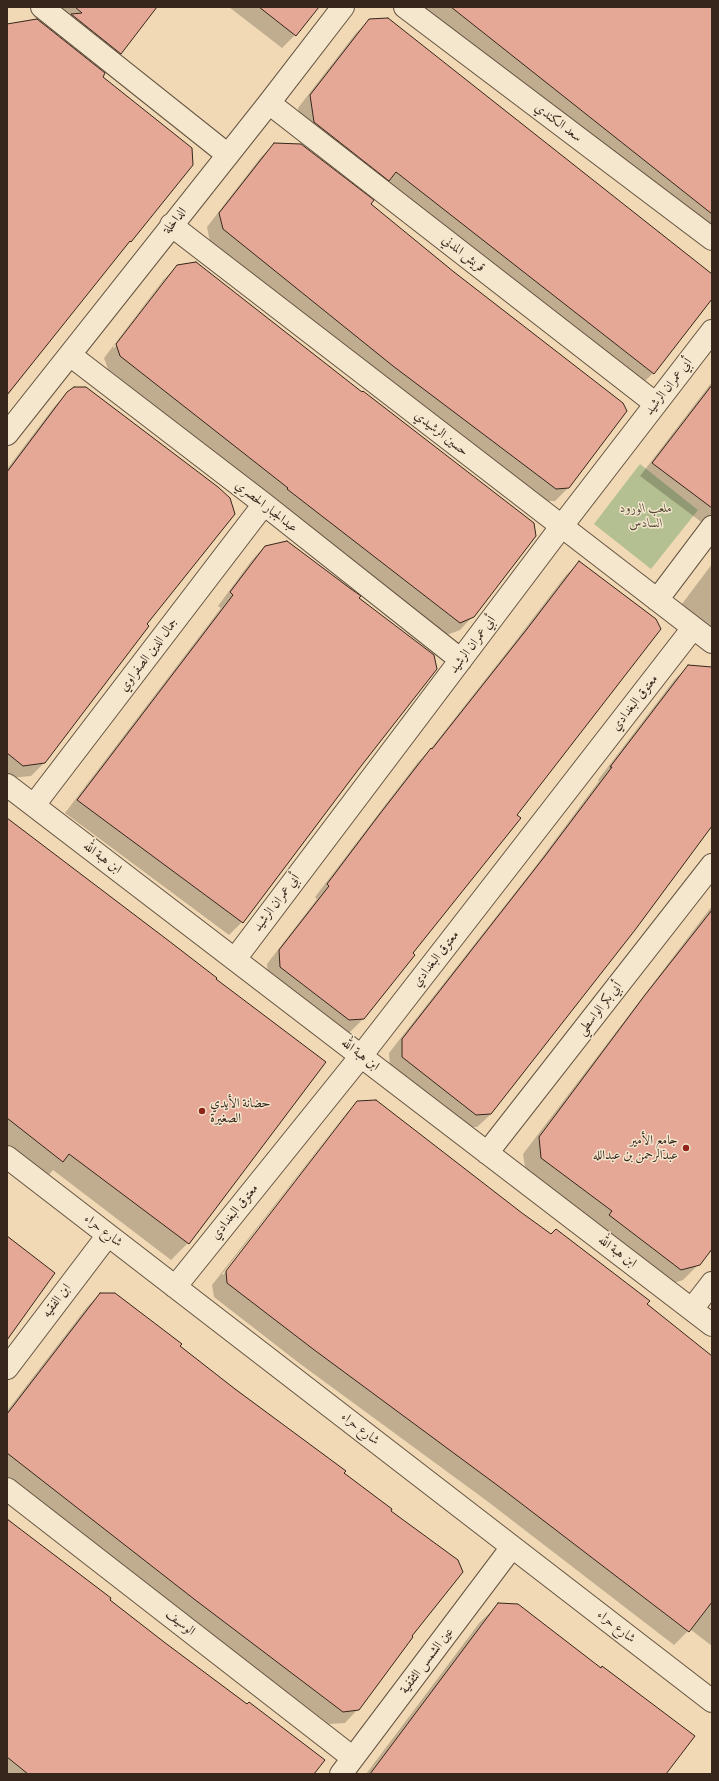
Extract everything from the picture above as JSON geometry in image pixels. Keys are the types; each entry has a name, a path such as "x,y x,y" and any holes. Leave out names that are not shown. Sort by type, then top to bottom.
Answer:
{"street":[{"path":"42,7 228,155"},
{"name":"الداخلة","path":"7,434 269,103 343,7"},
{"name":"سعد الكندي","path":"405,7 712,239"},
{"name":"قريش المدني","path":"269,103 656,404"},
{"name":"حسين الرشيدي","path":"171,225 712,642"},
{"name":"أبي عمران الرشيد","path":"235,959 561,527 712,331"},
{"name":"عبدالجبار الحصري","path":"70,355 264,504 461,660"},
{"name":"جمال الدين الصفراوي","path":"34,805 264,504"},
{"path":"656,600 712,527"},
{"name":"معتوق البغدادي","path":"175,1287 361,1056 693,628"},
{"name":"ابن هبة الله","path":"7,785 712,1325"},
{"name":"أبي بكر الواسطي","path":"487,1153 712,865"},
{"name":"شارع حراء","path":"7,1157 712,1701"},
{"name":"ابن الفقيه","path":"7,1368 108,1235"},
{"path":"692,1309 712,1283"},
{"name":"الوسيف","path":"7,1489 347,1766"},
{"name":"عين الشمس الثقفية","path":"347,1766 512,1547"}],"green space":[{"name":"ملعب الورود السادس","path":"640,464 698,510 651,569 594,524"}],"building":[{"path":"75,7 157,7 121,54 71,14 82,13"},
{"path":"259,7 319,7 296,36"},
{"path":"451,7 712,7 712,214"},
{"path":"388,18 712,274 712,299 654,374 396,172 389,181 314,122 310,95 369,19"},
{"path":"37,19 105,73 103,77 192,148 193,165 7,395 7,24"},
{"path":"274,143 301,144 374,200 371,204 454,272 623,403 627,411 569,488 556,489 393,366 223,229 219,213"},
{"path":"196,262 362,392 363,391 534,523 536,536 474,617 460,623 287,489 288,488 120,356 116,344 177,265"},
{"path":"712,385 712,508 652,463"},
{"path":"74,387 86,387 218,487 230,498 235,514 147,624 149,626 45,763 23,766 7,753 7,472 67,392"},
{"path":"287,541 361,596 359,598 434,655 437,669 358,770 243,923 77,800 233,595 230,592 265,546"},
{"path":"579,561 656,619 661,629 517,815 521,818 413,953 415,955 364,1019 349,1020 280,967 279,950 329,886 327,884 379,815 527,629"},
{"path":"688,665 712,667 712,826 635,930 491,1114 476,1115 402,1057 402,1039 545,856 612,767 610,767"},
{"path":"7,818 326,1062 189,1244 69,1154 63,1162 7,1118"},
{"path":"712,910 712,1249 700,1265 681,1270 609,1215 612,1211 541,1158 539,1137 645,995"},
{"path":"376,1100 551,1234 556,1229 650,1301 647,1304 712,1356 712,1602 689,1632 501,1488 313,1349 227,1283 226,1271 357,1101"},
{"path":"7,1236 55,1273 7,1340"},
{"path":"100,1293 115,1293 182,1344 180,1346 235,1389 346,1471 344,1473 392,1509 391,1511 458,1560 463,1572 412,1636 413,1637 359,1710 343,1712 194,1599 7,1453 7,1414"},
{"path":"7,1519 111,1598 110,1600 164,1642 247,1704 249,1702 325,1760 314,1774 28,1774 7,1757"},
{"path":"498,1603 518,1604 601,1668 602,1666 695,1736 666,1774 370,1774"}],"place":[{"name":"حضانة الأيدي الصغيرة","path":"202,1111"},
{"name":"جامع الأمير عبدالرحمن بن عبدالله","path":"686,1148"}]}
